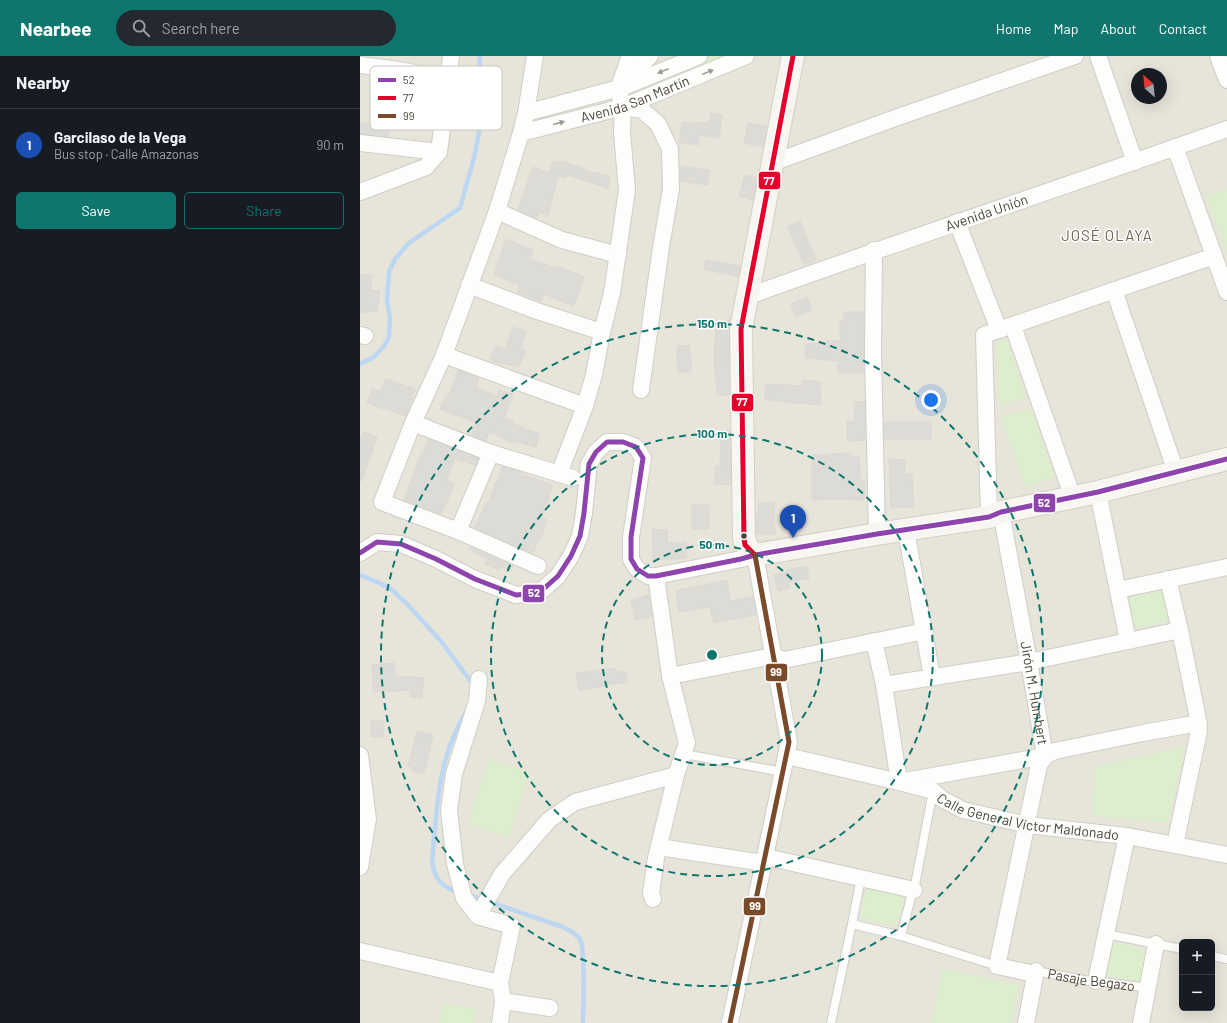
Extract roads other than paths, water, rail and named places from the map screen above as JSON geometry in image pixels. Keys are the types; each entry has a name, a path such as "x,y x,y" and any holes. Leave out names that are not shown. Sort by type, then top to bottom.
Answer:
{"street":[{"path":"450,66 451,56"},
{"path":"535,56 522,133 497,211 444,355 413,423 382,502 458,531 538,566"},
{"path":"413,423 491,453 566,476 594,375 602,332 612,293 628,190 622,133 623,107 618,89 630,56"},
{"path":"618,89 650,56"},
{"name":"Avenida San Martín","path":"526,113 618,89 699,56"},
{"name":"Avenida San Martín","path":"522,133 623,107 746,56"},
{"path":"730,1023 789,742 755,555 745,545 744,539 741,329 746,296 793,56"},
{"path":"772,163 898,117 1075,56"},
{"path":"1098,56 1136,162"},
{"path":"1218,56 1227,80"},
{"path":"360,65 370,66"},
{"path":"623,107 642,110 658,124 670,148 671,188 661,247 641,390"},
{"name":"Avenida Unión","path":"746,296 874,250 1136,162 1227,129"},
{"path":"360,192 426,167 439,152 442,130"},
{"path":"360,143 439,152"},
{"path":"1175,147 1227,292"},
{"path":"497,211 562,240 618,255"},
{"path":"958,222 1006,328 1073,498"},
{"path":"874,250 873,352 877,534"},
{"path":"1006,328 1214,256"},
{"path":"469,285 537,311 602,332"},
{"path":"1114,290 1176,472"},
{"name":"Jirón M. Humbert","path":"997,966 1039,765 1045,756 1029,662 995,515 984,335 1006,328"},
{"path":"444,355 585,406"},
{"path":"360,553 377,542 401,544 436,559 475,579 516,595 539,593 558,576 571,556 580,536 589,464 596,452 607,442 623,442 636,447 643,458 631,537 630,559 637,569 652,576 755,555 995,515 1098,492 1227,459"},
{"path":"458,531 491,453"},
{"path":"1098,492 1128,641"},
{"path":"906,530 932,677"},
{"path":"1118,590 1227,567"},
{"path":"652,576 670,676 687,743 676,775 656,858 651,893 653,899"},
{"path":"1168,579 1199,723 1199,731 1175,845"},
{"path":"884,685 1029,662 1180,630"},
{"path":"670,676 773,656 784,660 925,632"},
{"path":"874,641 884,685 899,782 1045,756 1055,751 1199,723"},
{"path":"479,679 477,701 454,774 449,810 455,864 464,898 482,910 512,926 500,983 503,1001 500,1023"},
{"path":"360,755 368,819 360,867"},
{"name":"Calle General Víctor Maldonado","path":"787,756 899,782 933,792 942,799 963,810 1027,825 1127,836 1227,855"},
{"path":"482,910 502,874 549,820 575,802 676,775"},
{"path":"1096,981 1127,836"},
{"path":"659,847 765,860 861,878 914,890"},
{"path":"1141,1023 1156,944"},
{"path":"360,951 500,983"},
{"name":"Pasaje Begazo","path":"997,966 1036,973"},
{"path":"1026,1023 1036,973"},
{"path":"503,1001 550,1008"}],"lane":[{"path":"684,754 783,772"},
{"path":"901,936 914,890 933,792"},
{"path":"831,1023 861,878"},
{"path":"852,924 901,936 997,966"},
{"path":"1106,934 1179,948"},
{"path":"1215,957 1227,959"},
{"name":"Pasaje Begazo","path":"1036,973 1148,988"}],"waterway":[{"path":"480,56 480,66"},
{"path":"360,364 374,357 384,346 389,337 390,318 387,300 389,272 395,259 409,243 460,208 475,154 480,130"},
{"path":"360,575 382,584 393,591 407,604 440,640 472,683 473,687"},
{"path":"460,893 444,886 438,879 432,863 437,803 444,764 450,745 468,709"},
{"path":"469,895 563,927 580,939 583,954 584,979 583,1023"}],"place":[{"name":"Garcilaso de la Vega","path":"793,538"}],"district":[{"name":"JOSÉ OLAYA","path":"1107,236"}]}
